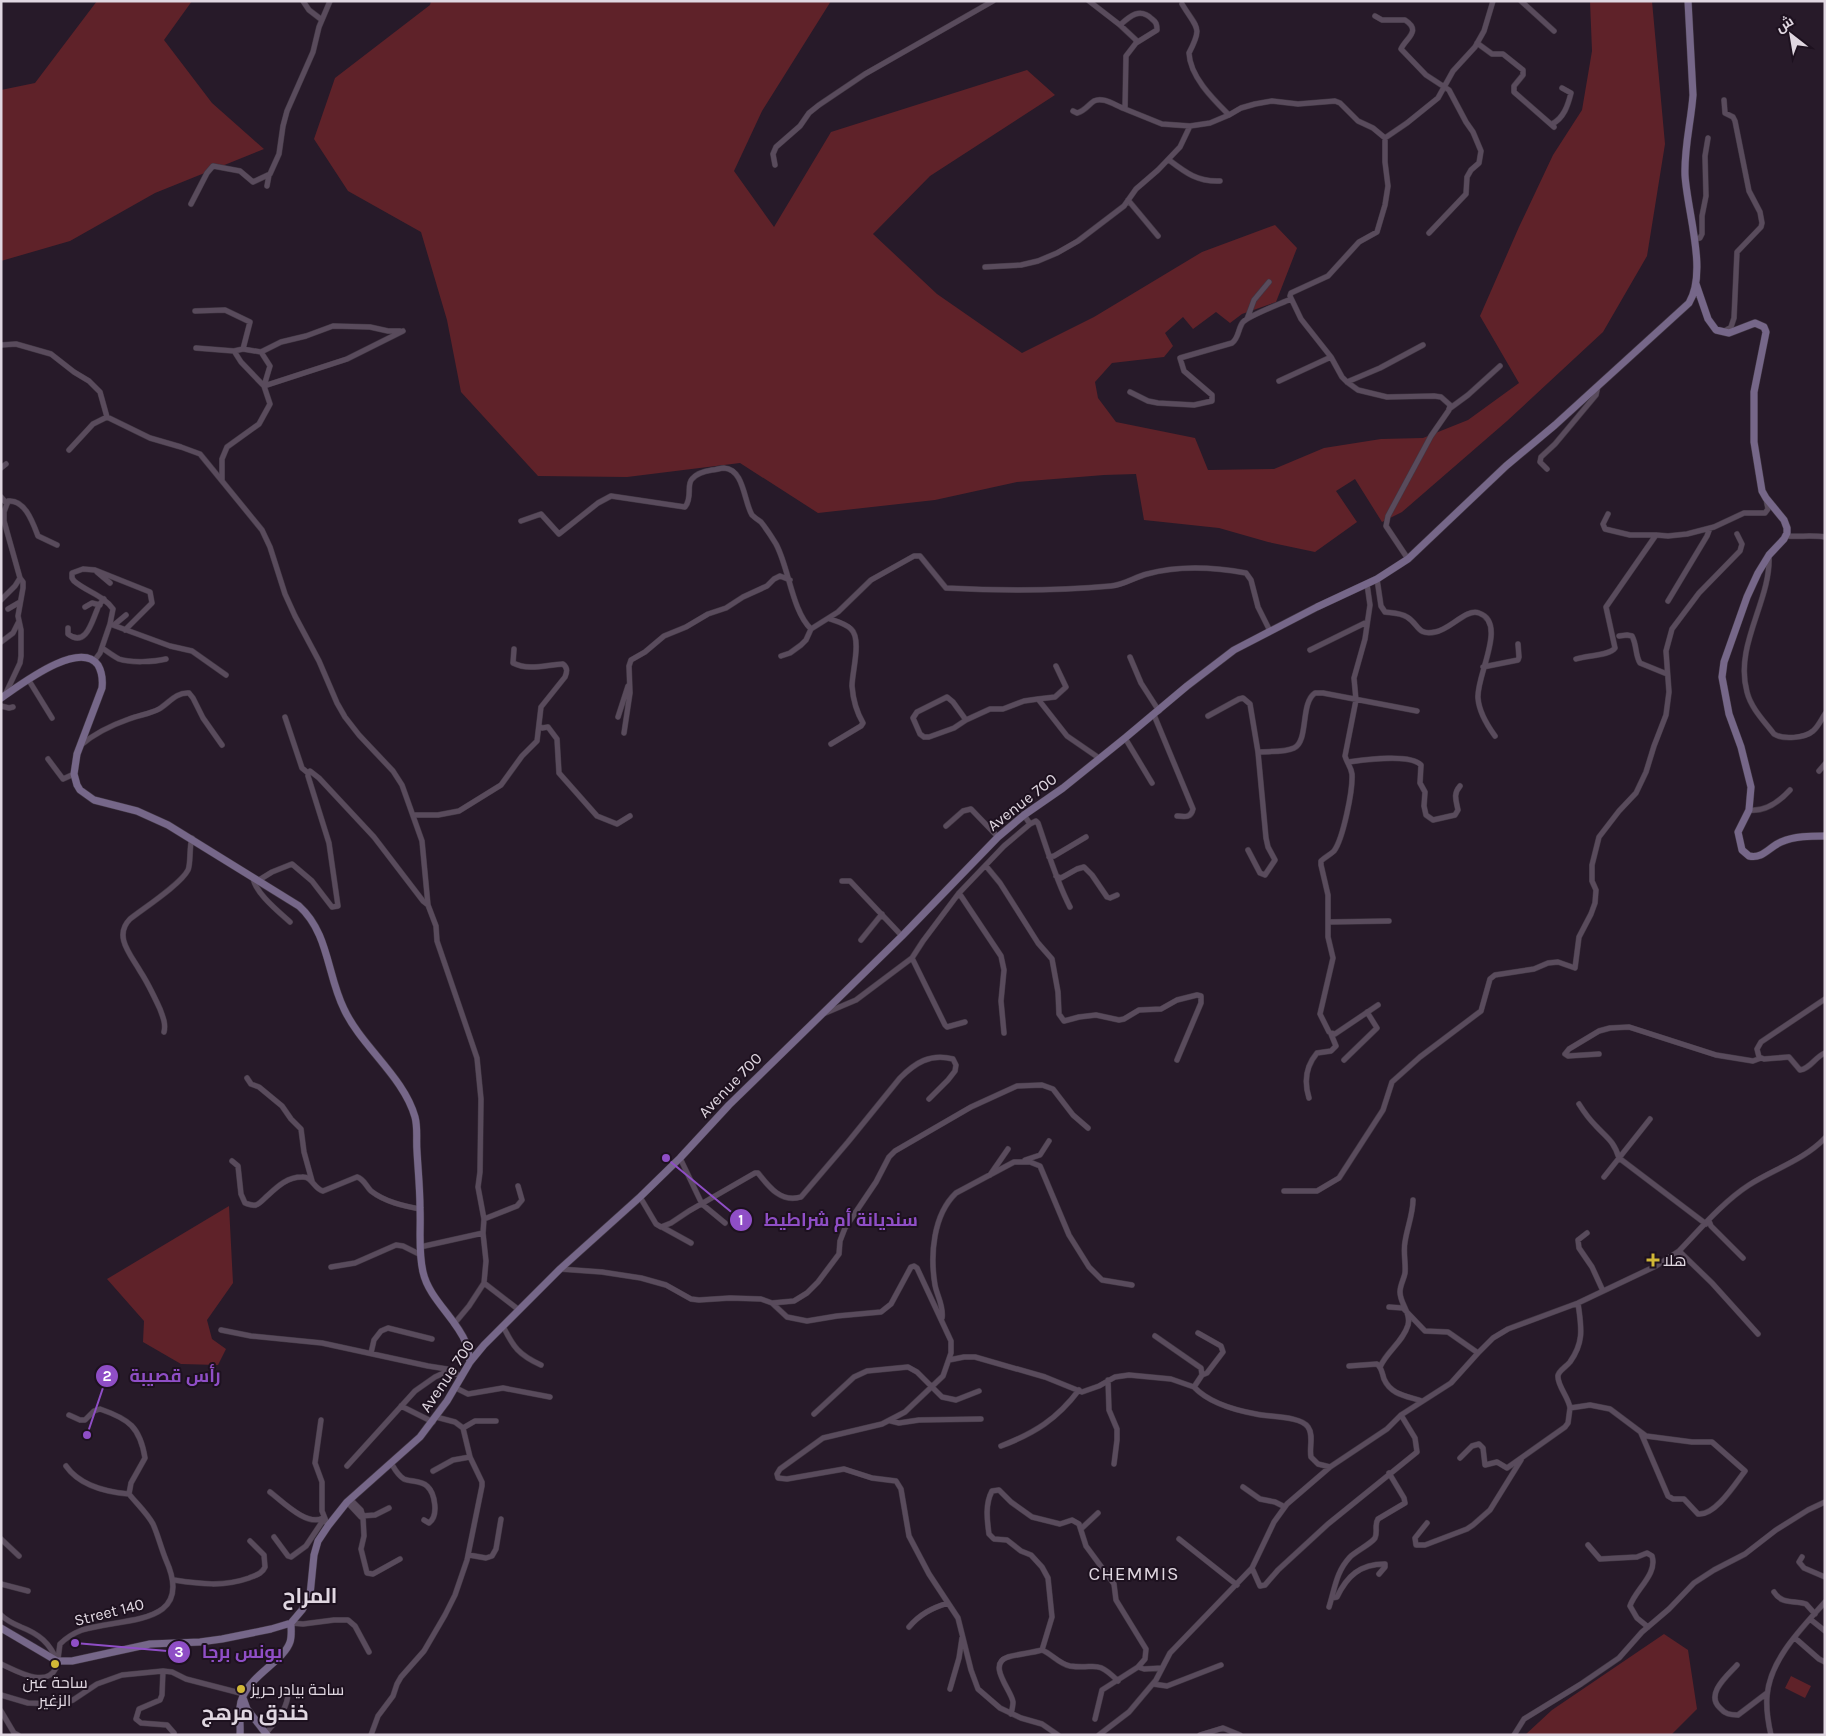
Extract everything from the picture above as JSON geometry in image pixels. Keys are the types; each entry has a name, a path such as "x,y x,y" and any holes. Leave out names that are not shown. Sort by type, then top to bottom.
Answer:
{"main road":[{"path":"1688,1 1693,95 1687,130 1685,174 1697,264 1694,294 1689,303"},
{"path":"1696,284 1705,312 1711,325 1716,330 1734,332 1755,323 1764,327 1766,332 1754,392 1753,423 1758,471 1766,498 1786,523 1787,536 1769,555 1747,597 1722,670 1727,708 1749,774 1751,797 1749,810 1738,832 1742,850 1749,856 1759,856 1781,842 1798,837 1825,836"},
{"path":"1689,303 1702,300"},
{"name":"Avenue 700","path":"291,1623 302,1610 310,1595 314,1555 325,1521 420,1437 456,1388 470,1362 484,1345 560,1269 680,1158 729,1105 902,936 998,838 1024,815 1063,788 1193,681 1234,650 1377,579 1408,559 1506,466 1689,303"},
{"path":"2,697 28,679 53,666 75,658 88,658 94,661 102,675 102,688 77,754 74,774 77,786 90,798 150,815 192,838 298,906 311,920 324,946 343,1008 409,1102 416,1126 423,1272 428,1287 466,1343 470,1362"},
{"path":"466,1343 484,1345"},
{"path":"1,1628 57,1661 72,1661 150,1644 222,1639 291,1623 292,1634 286,1649 251,1682 243,1696 239,1711 240,1735"},
{"path":"243,1696 247,1709 267,1734"}],"street":[{"path":"303,1 309,10 322,20"},
{"path":"267,186 279,154 287,111 313,52 322,20 330,1"},
{"path":"775,165 773,154 776,147 800,126 819,105 864,74 993,1"},
{"path":"1089,1 1134,37 1136,43"},
{"path":"1385,138 1435,101 1453,71 1470,54 1484,31 1493,1"},
{"path":"1521,1 1554,30"},
{"path":"1182,4 1198,30 1196,40 1189,54 1193,70 1202,84 1229,115"},
{"path":"1120,25 1138,12 1148,15 1158,26 1157,30 1136,43 1126,56 1124,109"},
{"path":"1375,16 1382,20 1400,18 1408,21 1413,31 1400,48 1426,75 1448,90 1473,132 1481,155 1479,163 1471,170 1467,177 1466,194 1429,233"},
{"path":"1477,43 1492,54 1503,54 1523,70 1523,75 1514,86 1514,92 1553,125 1566,110 1569,102 1571,93 1562,88"},
{"path":"1073,111 1082,112 1094,102 1101,100 1162,124 1190,126 1210,123 1241,108 1272,101 1298,104 1335,101 1340,103 1358,121 1369,125 1385,138"},
{"path":"1723,332 1731,327 1734,318 1737,252 1761,227 1762,223 1760,212 1749,191 1735,121 1733,117 1725,113 1724,100"},
{"path":"985,267 1021,265 1057,253 1078,241 1124,206 1136,190 1180,147 1190,126"},
{"path":"1385,138 1388,186 1385,205 1377,232 1359,242 1328,276 1291,293 1291,299 1301,319 1331,357 1342,377 1358,390 1387,397 1441,397 1450,405 1449,410"},
{"path":"1694,239 1700,238 1702,234 1702,216 1706,196 1705,160 1708,138"},
{"path":"1168,160 1200,180 1220,182"},
{"path":"191,204 213,166 240,171 253,182 270,174"},
{"path":"1128,200 1158,236"},
{"path":"1130,392 1148,401 1158,403 1194,405 1212,401 1212,395 1184,371 1180,358 1232,343 1236,340 1254,300 1268,282"},
{"path":"1247,319 1291,299"},
{"path":"195,311 225,310 250,322 243,349"},
{"path":"196,348 234,351 243,349 261,352 281,342 306,336 333,326 370,327 388,332 403,330 347,359 264,386"},
{"path":"1,345 16,344 51,354 89,381 100,392 107,417 150,438 200,454 262,530 270,547 288,601 319,661 341,710 359,735 393,771 402,785 422,841 428,905 436,926 438,946 478,1058 481,1099 478,1187 484,1219 483,1233 486,1261 484,1283 454,1324"},
{"path":"1347,382 1380,368 1423,345"},
{"path":"222,480 222,459 227,447 259,424 270,404 264,386 241,362 234,351"},
{"path":"261,352 270,366 264,386"},
{"path":"1279,380 1331,357"},
{"path":"1408,559 1386,526 1388,516 1431,436 1449,410 1500,366"},
{"path":"1547,469 1540,462 1540,457 1555,444 1596,395 1598,385"},
{"path":"69,450 93,424 107,417"},
{"path":"521,521 541,514 559,534 598,503 613,496 685,507 690,495 689,483 691,479 706,470 726,468 737,476 753,516 763,525 776,544 802,615 811,629"},
{"path":"1,497 7,504"},
{"path":"1608,514 1603,524 1605,529 1630,535 1668,536 1710,528 1744,513 1765,514 1768,509 1766,498"},
{"path":"2,697 20,663 21,636 18,623 23,588 23,582 20,578 4,521 4,512 8,500 16,501 30,517 38,536 56,545"},
{"path":"1668,601 1710,528"},
{"path":"1284,1191 1317,1191 1339,1178 1383,1110 1392,1082 1420,1057 1482,1011 1490,979 1495,975 1534,969 1548,963 1558,962 1575,968 1579,937 1595,903 1596,890 1592,881 1592,864 1596,845 1602,832 1619,811 1634,797 1646,772 1666,715 1669,692 1666,651 1672,629 1699,593 1740,551 1742,544 1737,534"},
{"path":"1576,659 1608,653 1615,648 1606,607 1656,535"},
{"path":"1787,536 1800,538 1825,537"},
{"path":"1769,555 1770,569 1768,581 1748,645 1745,679 1747,692 1755,709 1774,734 1778,736 1787,737 1809,734 1815,729 1825,714"},
{"path":"781,656 790,653 801,645 806,640 811,629 830,618 870,580 914,556 920,556 946,588 1030,591 1113,586 1146,574 1197,567 1246,573 1251,580 1258,608 1270,631"},
{"path":"94,661 112,625 113,609 104,599 80,586 72,578 72,573 87,569 95,570 150,592 152,603 125,630"},
{"path":"95,570 110,583"},
{"path":"624,733 630,693 629,666 631,660 646,652 664,636 686,627 708,614 726,608 743,597 767,586 774,579 780,576 790,580"},
{"path":"1,600 10,592 20,578"},
{"path":"1377,579 1381,606 1385,612 1406,616 1423,632 1429,634 1441,631 1468,613 1483,614 1488,619 1492,631 1491,642 1477,689 1479,706 1495,736"},
{"path":"1309,1098 1305,1086 1306,1076 1312,1059 1317,1053 1331,1051 1336,1046 1331,1034 1322,1022 1320,1014 1333,958 1328,937 1328,895 1321,861 1332,853 1336,846 1345,819 1352,778 1350,765 1345,756 1356,700 1354,678 1365,639 1370,597 1367,584"},
{"path":"68,628 68,634 72,637 78,638 83,636 92,624 104,599"},
{"path":"8,609 20,602"},
{"path":"85,607 92,603 100,605"},
{"path":"112,625 126,615"},
{"path":"830,618 851,629 856,637 856,659 852,684 856,711 863,723 832,744"},
{"path":"1310,650 1367,622"},
{"path":"1,642 13,632 18,623"},
{"path":"112,625 170,646 192,651 226,674"},
{"path":"1619,636 1632,636 1640,663 1668,674"},
{"path":"1483,667 1518,660 1520,657 1518,644"},
{"path":"102,648 118,658 128,660 156,661 166,659"},
{"path":"414,815 438,815 459,812 502,785 522,756 537,741 541,707 565,678 566,667 563,664 529,668 519,666 513,662 514,650"},
{"path":"1130,657 1156,713 1193,809 1192,814 1188,816 1177,816"},
{"path":"966,720 953,702 946,697 917,712 913,718 920,734 927,737 954,728 990,709 1003,709 1024,701 1055,697 1066,687 1056,666"},
{"path":"28,679 52,718"},
{"path":"618,717 629,685"},
{"path":"81,745 109,728 131,718 152,712 174,697 184,693 189,693 193,698 203,718 222,745"},
{"path":"1258,752 1291,749 1297,746 1312,694 1323,693 1418,711"},
{"path":"1208,716 1239,699 1243,698 1250,704 1258,752 1266,838 1268,848 1275,860 1265,875 1260,874 1248,850"},
{"path":"1038,699 1067,736 1099,758"},
{"path":"1,706 13,707"},
{"path":"286,718 302,768 308,773 329,843 338,906 332,907 312,880 292,864 256,879 254,884 266,899 290,922"},
{"path":"539,726 542,728 548,727 557,739 559,773 592,811 606,821 617,824 630,816"},
{"path":"1126,738 1152,783"},
{"path":"48,759 63,779 74,774"},
{"path":"1348,762 1385,759 1419,762 1421,765 1420,783 1424,792 1424,811 1433,820 1455,815 1458,810 1455,798 1456,791 1460,786"},
{"path":"1819,771 1825,764"},
{"path":"308,773 310,771 315,774 357,817 428,905"},
{"path":"1749,810 1758,811 1766,808 1790,790"},
{"path":"946,826 963,811 971,809 998,838"},
{"path":"1024,815 1030,824"},
{"path":"818,1016 856,1000 912,958 959,893 1004,846 1036,821 1038,822 1056,876 1070,907"},
{"path":"1049,858 1086,837"},
{"path":"164,1032 165,1027 162,1016 140,969 126,950 123,931 130,918 169,889 189,869 189,853 192,838"},
{"path":"986,866 1000,883 1038,944 1052,959 1058,992 1059,1014 1064,1021 1079,1017 1096,1016 1119,1020 1139,1010 1161,1009 1177,1000 1201,996 1201,1003 1177,1060"},
{"path":"1056,876 1061,878 1084,867 1092,875 1106,897 1110,898 1117,895"},
{"path":"842,881 850,881 902,936"},
{"path":"959,893 1001,956 1004,970 1001,1001 1004,1033"},
{"path":"860,940 882,914"},
{"path":"1329,922 1389,920"},
{"path":"912,958 945,1025 947,1027 965,1022"},
{"path":"1761,1058 1757,1049 1761,1042 1825,999"},
{"path":"1331,1034 1337,1033 1378,1005"},
{"path":"1344,1060 1377,1028 1367,1012"},
{"path":"1599,1054 1568,1056 1565,1054 1569,1049 1599,1031 1610,1028 1629,1027 1716,1055 1753,1061 1761,1058 1789,1057 1800,1070 1806,1068 1816,1058 1825,1054"},
{"path":"661,1227 671,1224 743,1179 757,1173 778,1194 793,1199 801,1197 908,1069 918,1062 933,1057 953,1059 956,1066 953,1075 929,1099"},
{"path":"247,1078 250,1084 258,1087 282,1106 301,1129 304,1152 313,1184"},
{"path":"772,1304 794,1301 813,1288 839,1254 840,1241 845,1228 876,1182 889,1157 895,1151 971,1107 1017,1086 1042,1085 1053,1089 1073,1115 1088,1128"},
{"path":"1579,1104 1597,1128 1610,1139 1616,1148 1619,1158 1708,1222 1743,1258"},
{"path":"1604,1177 1650,1118"},
{"path":"1099,1735 1129,1712 1153,1684 1172,1651 1252,1568 1274,1522 1285,1507 1330,1467 1387,1429 1400,1415 1452,1382 1493,1338 1508,1329 1578,1303 1656,1266 1679,1251 1735,1196 1748,1186 1807,1153 1825,1138"},
{"path":"1020,1162 1040,1155 1049,1141"},
{"path":"990,1175 1008,1148"},
{"path":"680,1158 702,1204 724,1224"},
{"path":"232,1162 238,1166 241,1194 245,1203 250,1205 257,1205 281,1184 292,1178 306,1177 317,1189 323,1191 355,1177 360,1177 370,1190 384,1198 420,1209"},
{"path":"942,1319 942,1308 935,1286 933,1246 939,1222 949,1200 956,1193 1014,1162 1030,1162 1040,1166 1069,1235 1094,1272 1102,1280 1132,1285"},
{"path":"484,1219 517,1206 522,1200 518,1186"},
{"path":"640,1197 656,1224 692,1243"},
{"path":"1413,1200 1413,1209 1404,1244 1405,1273 1400,1290 1400,1300 1425,1331 1448,1332 1478,1352"},
{"path":"332,1267 355,1263 396,1245 421,1251 483,1233"},
{"path":"1587,1233 1578,1240 1578,1245 1592,1267 1598,1284 1604,1291"},
{"path":"1679,1251 1712,1283 1758,1334"},
{"path":"560,1269 602,1272 641,1278 666,1285 691,1299 755,1298 772,1304 781,1313 800,1320 881,1312 891,1304 909,1269 914,1266 919,1270 951,1341 949,1360 943,1376 913,1406 890,1421 823,1438 780,1469 777,1476 778,1478 787,1479 844,1469 872,1478 896,1481 901,1489 909,1536 929,1574 958,1618 971,1670 978,1689 995,1705 1011,1714 1042,1724 1058,1735"},
{"path":"484,1283 520,1310"},
{"path":"1460,1458 1477,1444 1483,1448 1484,1464 1486,1466 1497,1462 1507,1468 1566,1427 1570,1403 1558,1378 1559,1373 1568,1364 1577,1349 1582,1322 1578,1303"},
{"path":"1389,1307 1403,1308 1408,1312"},
{"path":"1408,1312 1408,1324 1403,1336 1395,1348 1384,1357 1380,1366 1386,1382 1392,1390 1422,1400"},
{"path":"503,1326 512,1345 529,1360 541,1365"},
{"path":"371,1353 374,1340 381,1331 388,1328 432,1339"},
{"path":"221,1330 252,1336 309,1340 450,1370 462,1377"},
{"path":"1194,1386 1202,1375 1207,1373 1222,1352 1221,1346 1198,1332"},
{"path":"1155,1336 1197,1364 1201,1368 1202,1375"},
{"path":"949,1360 975,1357 1045,1377 1082,1392 1108,1380 1128,1375 1148,1378 1161,1377 1194,1386 1201,1394 1220,1404 1257,1414 1293,1419 1304,1423 1310,1429 1311,1457 1318,1464 1330,1467"},
{"path":"1349,1366 1373,1364 1380,1366"},
{"path":"814,1414 854,1378 867,1371 908,1367 918,1372 942,1397 956,1400 979,1390"},
{"path":"347,1466 400,1406 427,1382 450,1370"},
{"path":"1108,1380 1110,1410 1117,1429 1114,1464"},
{"path":"456,1388 468,1394 503,1388 550,1397"},
{"path":"1001,1446 1026,1437 1045,1425 1066,1407 1079,1390"},
{"path":"1570,1408 1590,1405 1610,1409 1646,1436 1692,1442 1709,1441 1745,1471 1717,1506 1704,1514 1698,1514 1684,1499 1673,1499 1668,1496 1641,1433"},
{"path":"371,1735 378,1716 393,1696 401,1677 424,1651 455,1595 469,1555 482,1486 482,1482 470,1457 464,1428 455,1422 434,1419 400,1406"},
{"path":"69,1416 85,1420 94,1411 100,1409 121,1417 132,1425 145,1458 131,1483 130,1494"},
{"path":"1252,1568 1260,1586 1265,1585 1278,1570 1328,1524 1417,1452 1415,1438 1400,1415"},
{"path":"890,1421 899,1423 919,1420 981,1419"},
{"path":"321,1420 315,1460 323,1485 321,1504 325,1521"},
{"path":"464,1428 470,1423 480,1420 496,1422"},
{"path":"433,1471 453,1460 470,1457"},
{"path":"1427,1523 1415,1538 1416,1545 1425,1545 1473,1525 1490,1510 1522,1458"},
{"path":"391,1463 403,1478 423,1483 428,1487 434,1501 434,1514 432,1521 429,1523 424,1520"},
{"path":"66,1466 74,1476 87,1484 130,1494 152,1522 174,1580 225,1585 259,1574 265,1567 264,1555 250,1541"},
{"path":"1329,1607 1337,1577 1344,1564 1375,1537 1377,1520 1405,1503 1389,1473"},
{"path":"1243,1487 1260,1499 1285,1507"},
{"path":"1042,1650 1052,1617 1048,1578 1042,1567 1031,1555 1021,1551 1007,1540 990,1536 987,1516 990,1494 994,1490 999,1490 1011,1502 1032,1517 1060,1524 1072,1520 1076,1521 1082,1528 1086,1546 1114,1584 1116,1600 1146,1650 1145,1659 1138,1667 1102,1690 1095,1719"},
{"path":"270,1492 308,1519 325,1521"},
{"path":"349,1500 362,1518 364,1532 361,1549 367,1573 373,1574 400,1559"},
{"path":"1514,1735 1524,1719 1582,1684 1618,1658 1648,1627 1670,1610 1694,1583 1745,1554 1776,1530 1825,1502"},
{"path":"362,1518 389,1508"},
{"path":"1082,1528 1098,1513"},
{"path":"469,1555 486,1558 492,1556 496,1549 501,1518"},
{"path":"274,1537 288,1556 293,1556 306,1546 325,1521"},
{"path":"1,1539 19,1556"},
{"path":"1179,1539 1237,1585"},
{"path":"1588,1545 1600,1559 1637,1557 1647,1553 1652,1556 1653,1561 1650,1572 1630,1606 1638,1618 1648,1627"},
{"path":"1802,1557 1799,1562 1804,1568 1825,1577"},
{"path":"1332,1598 1338,1597 1346,1580 1358,1570 1384,1564 1385,1567 1379,1574"},
{"name":"Street 140","path":"1,1664 26,1675 39,1678 49,1676 57,1667 60,1644 74,1633 148,1616 162,1610 170,1601 174,1580"},
{"path":"1,1584 28,1591"},
{"path":"1774,1592 1781,1600 1806,1604 1815,1614"},
{"path":"1770,1735 1767,1693 1778,1663 1795,1638 1825,1602"},
{"path":"910,1627 918,1617 931,1608 948,1603"},
{"path":"1,1615 7,1621 29,1630 42,1638 52,1648 57,1661"},
{"path":"1810,1619 1825,1631"},
{"path":"291,1623 303,1624 348,1620 355,1626 369,1652"},
{"path":"950,1689 959,1658 962,1635"},
{"path":"1795,1638 1825,1662"},
{"path":"1042,1650 1059,1662 1070,1666 1102,1667 1118,1681"},
{"path":"1011,1714 1013,1702 1010,1692 999,1674 1002,1662 1006,1658 1042,1650"},
{"path":"1153,1684 1167,1686 1222,1665"},
{"path":"1737,1665 1715,1691 1715,1702 1720,1709 1726,1714 1738,1715 1767,1693"},
{"path":"1138,1667 1144,1670 1162,1668"},
{"path":"1,1695 28,1703 59,1704 73,1700 97,1684 122,1675 163,1671 172,1672 186,1679 243,1696"},
{"path":"163,1671 162,1696 160,1700 139,1709 136,1719 140,1723 167,1725 174,1733"},
{"path":"267,1734 283,1712 288,1697 288,1690"},
{"path":"1,1711 14,1733 18,1735"},
{"path":"1200,1735 1223,1728 1240,1735"}],"shaded area":[{"path":"97,1 192,1 164,40 212,103 264,149 155,193 70,241 1,261 1,90 35,83"},
{"path":"431,1 831,1 762,111 734,171 774,227 831,132 1027,70 1055,95 930,176 873,234 937,294 1022,353 1094,317 1202,252 1275,225 1297,248 1276,302 1242,314 1230,323 1216,312 1193,329 1183,317 1165,333 1173,346 1164,357 1112,363 1095,382 1098,398 1116,422 1195,438 1208,470 1274,469 1324,448 1381,439 1423,438 1468,420 1519,383 1480,316 1553,155 1582,110 1592,51 1590,1 1652,1 1665,144 1647,256 1603,332 1507,421 1402,512 1382,522 1355,479 1336,491 1357,522 1315,552 1268,542 1219,528 1144,520 1136,474 1017,482 935,500 818,513 740,463 627,477 538,476 461,392 447,320 421,232 348,191 314,139 335,78 430,5"},
{"path":"229,1206 233,1283 207,1320 212,1339 226,1349 218,1365 181,1364 143,1342 144,1321 107,1279"},
{"path":"1664,1634 1688,1650 1697,1709 1671,1735 1525,1735 1552,1710"},
{"path":"1791,1676 1811,1686 1805,1698 1785,1688"}],"place":[{"name":"سنديانة أم شراطيط","path":"666,1158"},
{"name":"هلا","path":"1653,1260"},
{"name":"رأس قصيبة","path":"87,1435"},
{"name":"يونس برجا","path":"75,1643"},
{"name":"ساحة عين الزغير","path":"55,1664"},
{"name":"ساحة بيادر حريز","path":"241,1689"}],"district":[{"name":"CHEMMIS","path":"1134,1574"},
{"name":"المراح","path":"310,1596"},
{"name":"خندق مرهج","path":"255,1713"}]}
